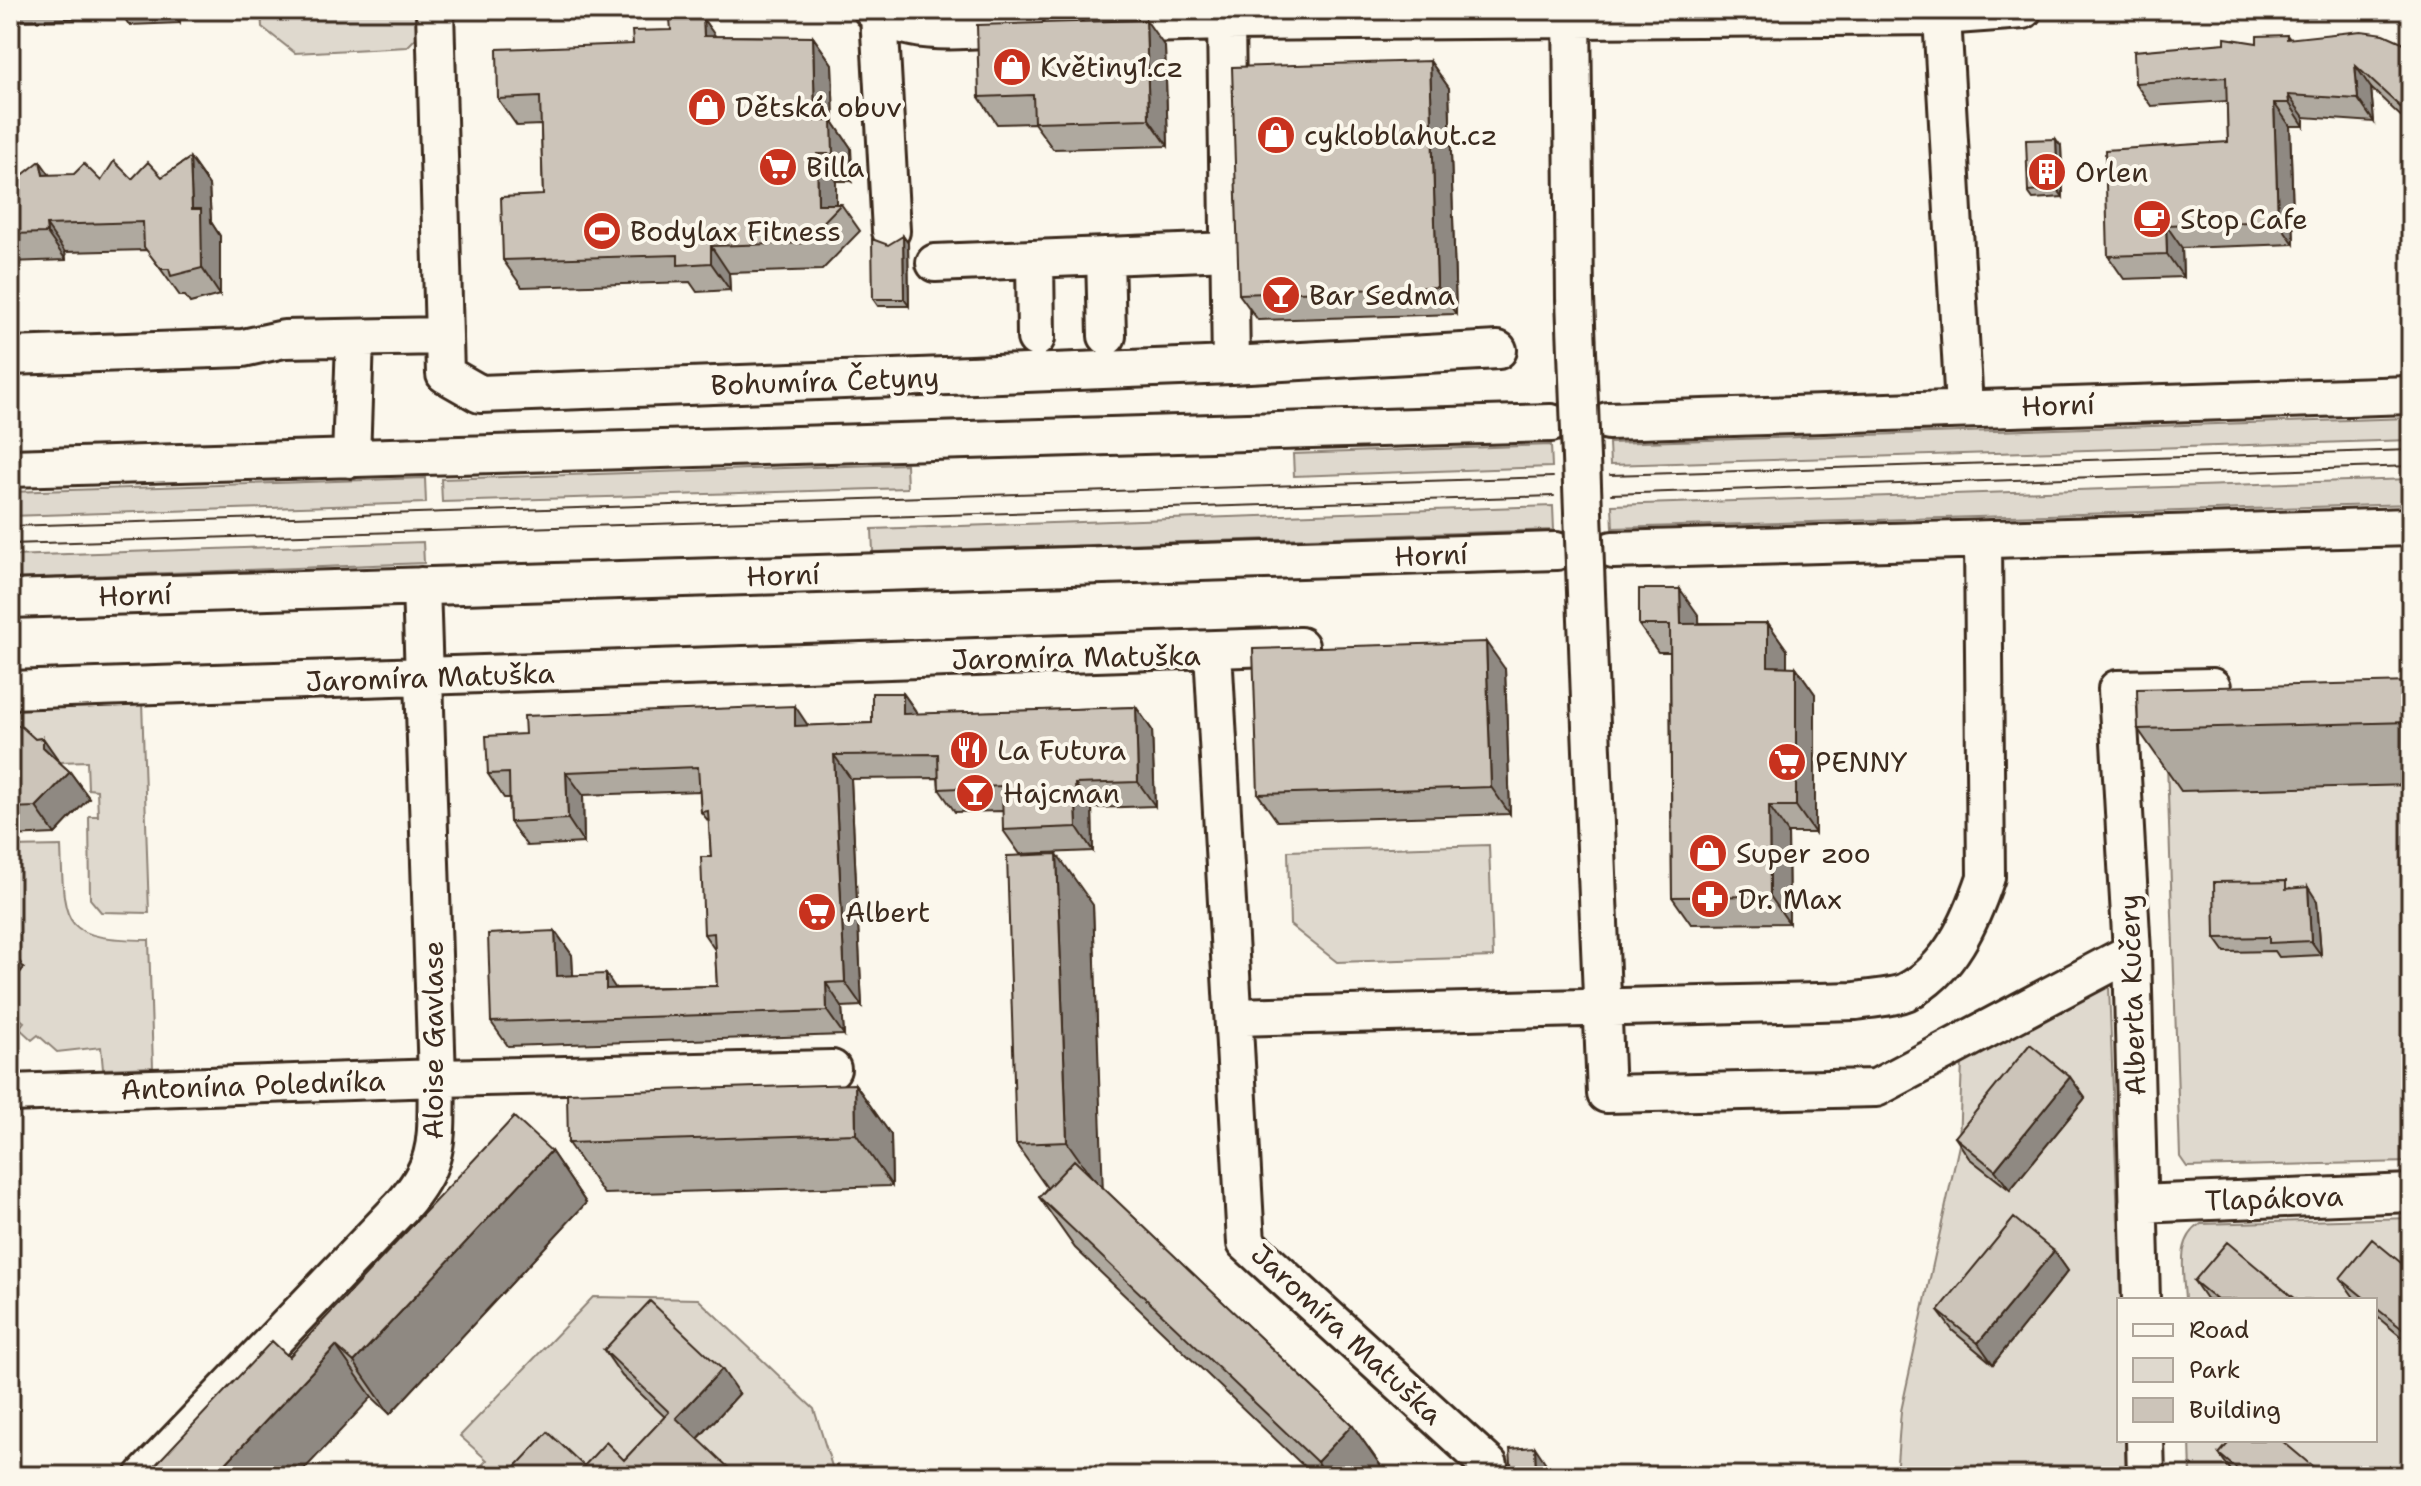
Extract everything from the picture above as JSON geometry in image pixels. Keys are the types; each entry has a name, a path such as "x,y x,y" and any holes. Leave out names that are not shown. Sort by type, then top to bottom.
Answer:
{"street":[{"name":"Bohumíra Četyny","path":"435,10 445,374 480,394 1231,365"},
{"path":"876,13 892,24 913,29 1572,16 1942,16 2023,10"},
{"path":"876,13 891,231"},
{"path":"1572,16 1575,298 1606,1094 1876,1088 2132,952"},
{"path":"1942,16 1964,408"},
{"path":"1226,22 1231,365 1498,350"},
{"path":"935,263 1229,251"},
{"path":"1105,256 1107,336"},
{"path":"1035,259 1036,338"},
{"path":"10,356 243,348 284,339 444,336"},
{"path":"351,459 355,339"},
{"name":"Horní","path":"1608,421 2411,395"},
{"path":"10,468 1551,423"},
{"path":"1613,550 2411,527"},
{"path":"1236,1017 1856,1001 1905,992 1940,966 1972,920 1986,877 1983,541"},
{"name":"Horní","path":"10,599 1556,551"},
{"name":"Aloise Gavlase","path":"144,1476 422,1183 434,1160 437,1078 421,586"},
{"path":"1213,651 1300,646"},
{"name":"Jaromíra Matuška","path":"10,690 1213,651 1236,1017 1246,1243 1489,1465 1489,1476"},
{"name":"Alberta Kučery","path":"2141,1298 2132,952 2117,689 2241,687"},
{"name":"Antonína Poledníka","path":"10,1093 437,1078 832,1069"},
{"name":"Tlapákova","path":"2138,1204 2411,1193"},
{"path":"2145,1442 2146,1476"}],"green space":[{"path":"261,10 417,10 417,37 407,47 295,53 262,27"},
{"path":"2411,418 2411,440 1610,465 1609,443"},
{"path":"1551,445 1552,467 1294,476 1293,454"},
{"path":"906,464 907,488 442,502 441,479"},
{"path":"425,478 426,503 10,516 10,492"},
{"path":"2411,479 2411,504 1613,528 1612,505"},
{"path":"1553,506 1554,530 873,552 872,529"},
{"path":"423,542 424,563 10,579 10,556"},
{"path":"142,701 149,913 101,912 90,899 89,816 98,816 97,790 88,789 87,761 61,762 60,765 10,754 10,705"},
{"path":"2411,704 2411,1162 2187,1167 2180,1157 2166,733"},
{"path":"1489,845 1493,957 1337,962 1290,925 1288,851"},
{"path":"61,846 64,895 67,912 74,923 84,931 99,936 149,940 153,1067 103,1069 101,1047 57,1052 38,1035 32,1040 19,1028 24,1022 10,1011 10,984 24,968 10,955 10,847"},
{"path":"2109,986 2121,1298 2117,1298 2117,1442 2125,1442 2126,1476 1896,1476 1901,1411 1959,1145 1962,1060"},
{"path":"2411,1218 2411,1476 2191,1476 2190,1442 2377,1442 2377,1298 2185,1298 2184,1248 2187,1239 2201,1224"},
{"path":"593,1297 698,1299 814,1409 835,1476 472,1476 487,1460 460,1436"}],"building":[{"path":"670,19 703,19 704,36 813,37 815,121 832,121 833,154 817,154 818,204 841,204 803,243 711,246 711,263 678,265 678,255 503,260 501,197 543,195 540,97 498,99 497,49 633,44 632,31 671,30"},
{"path":"1146,20 1149,119 1034,122 1033,95 979,97 977,25"},
{"path":"2361,31 2384,34 2411,46 2411,117 2355,65 2358,99 2288,95 2289,103 2274,103 2278,221 2166,225 2167,254 2108,256 2105,150 2228,142 2226,77 2135,83 2134,51 2225,43 2225,38 2257,43 2257,36 2287,35 2287,39"},
{"path":"1430,61 1437,287 1239,294 1232,67"},
{"name":"Orlen","path":"2056,139 2058,190 2028,192 2026,140"},
{"path":"190,158 192,209 201,209 202,268 171,276 169,269 161,269 144,247 143,222 46,225 47,233 10,234 10,177 20,177 40,161 43,175 74,174 84,164 101,181 114,161 132,179 148,162 162,177"},
{"path":"903,236 904,299 873,299 872,239 888,245"},
{"path":"1639,589 1680,589 1681,624 1768,623 1768,666 1796,667 1796,806 1769,806 1770,896 1672,897 1670,625 1639,625"},
{"path":"1486,642 1491,787 1258,794 1253,649"},
{"path":"2411,682 2411,722 2138,729 2137,689"},
{"path":"872,693 903,693 903,714 1136,707 1138,782 1075,784 1077,827 1003,830 1002,786 939,789 938,754 834,755 845,982 826,983 827,1011 491,1022 488,934 555,931 557,976 606,974 606,989 717,986 714,933 704,934 701,857 711,857 708,811 701,812 698,767 566,772 568,819 510,822 509,773 488,774 486,736 525,734 524,716 795,706 795,726 872,723"},
{"path":"10,722 22,727 35,739 43,738 43,747 70,772 36,807 10,808"},
{"path":"1057,854 1067,1142 1016,1144 1007,856"},
{"path":"2286,881 2286,889 2308,887 2311,941 2269,943 2269,937 2215,938 2214,882"},
{"path":"2030,1044 2070,1077 1995,1170 1955,1137"},
{"path":"855,1084 856,1134 568,1143 567,1093"},
{"path":"514,1117 551,1151 354,1362 336,1346 214,1476 145,1476 272,1341 289,1357"},
{"path":"1074,1160 1352,1425 1317,1462 1039,1197"},
{"path":"2014,1218 2054,1251 1978,1343 1938,1311"},
{"path":"2372,1239 2411,1271 2411,1336 2377,1309 2377,1298 2365,1298 2340,1278"},
{"path":"2227,1242 2294,1298 2215,1298 2194,1281"},
{"path":"650,1301 722,1369 676,1418 730,1469 723,1476 507,1476 548,1432 584,1466 606,1442 624,1460 669,1412 604,1350"},
{"path":"2229,1442 2283,1442 2324,1476 2245,1476 2219,1454"},
{"path":"1535,1447 1536,1476 1512,1476 1510,1449"}],"tram line":[{"path":"1610,475 2411,450"},
{"path":"1611,494 2411,466"},
{"path":"10,526 1553,477"},
{"path":"10,544 1554,496"}],"place":[{"name":"Květiny1.cz","path":"1012,67"},
{"name":"Dětská obuv","path":"707,107"},
{"name":"cykloblahut.cz","path":"1276,135"},
{"name":"Billa","path":"778,167"},
{"name":"Orlen","path":"2047,172"},
{"name":"Stop Cafe","path":"2152,219"},
{"name":"Bodylax Fitness","path":"602,231"},
{"name":"Bar Sedma","path":"1281,295"},
{"name":"La Futura","path":"969,750"},
{"name":"PENNY","path":"1787,762"},
{"name":"Hajcman","path":"975,793"},
{"name":"Super zoo","path":"1708,853"},
{"name":"Dr. Max","path":"1710,899"},
{"name":"Albert","path":"817,912"}]}
